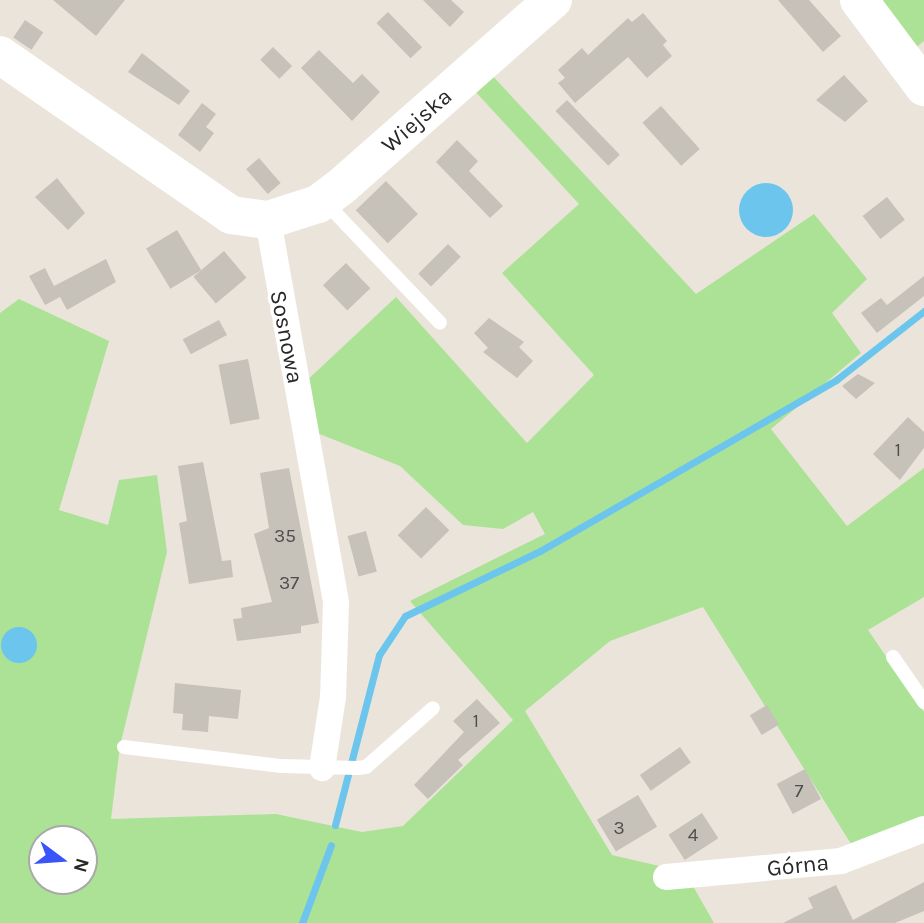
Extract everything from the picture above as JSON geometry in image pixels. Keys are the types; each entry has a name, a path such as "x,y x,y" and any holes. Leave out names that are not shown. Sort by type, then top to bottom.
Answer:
{"street":[{"name":"Wiejska","path":"268,220 323,200 553,0"},
{"path":"859,0 924,87"},
{"path":"0,55 221,209 268,220"},
{"name":"Sosnowa","path":"268,220 336,603 333,697 341,769"},
{"name":"Górna","path":"666,877 841,861 924,829"}],"lane":[{"path":"323,200 440,323"},
{"path":"893,657 924,702"},
{"path":"124,747 341,769 366,767 433,708"}],"green space":[{"path":"864,0 924,0 924,41 904,57"},
{"path":"488,71 696,294 814,214 867,279 832,313 861,353 771,429 847,526 924,468 924,597 868,630 924,712 924,820 853,847 703,607 610,641 525,711 612,855 685,872 714,923 0,923 0,313 19,299 109,341 59,510 108,525 119,480 157,475 167,552 120,746 111,819 276,814 362,832 403,826 513,720 410,601 545,534 533,512 503,529 463,525 400,466 312,431 303,384 396,297 527,443 594,375 502,273 579,204 473,89"}],"water":[{"path":"766,183 785,191 793,210 785,229 766,237 747,229 739,210 747,191"},
{"path":"19,627 32,632 37,645 32,658 19,663 6,658 1,645 6,632"}],"building":[{"path":"53,0 125,0 96,36"},
{"path":"423,0 451,0 464,12 450,27"},
{"path":"778,0 809,0 841,36 823,52"},
{"path":"388,12 422,47 411,58 376,23"},
{"path":"643,13 667,41 663,45 672,56 647,78 628,57 575,103 558,83 565,78 558,70 582,48 588,55 628,18 632,22"},
{"path":"25,20 43,32 31,50 13,37"},
{"path":"273,47 292,66 279,79 260,60"},
{"path":"319,50 353,83 362,74 380,92 352,121 301,68"},
{"path":"142,53 190,91 179,105 128,72"},
{"path":"844,75 868,101 845,122 816,100"},
{"path":"567,100 620,155 608,166 555,111"},
{"path":"202,103 216,114 206,127 214,133 200,152 178,135"},
{"path":"661,106 700,149 681,166 642,123"},
{"path":"457,140 478,161 469,171 503,206 490,218 436,162"},
{"path":"259,158 281,183 268,194 246,169"},
{"path":"57,178 85,213 68,230 35,197"},
{"path":"386,181 418,214 388,243 356,210"},
{"path":"887,197 905,220 880,239 863,216"},
{"path":"177,230 201,270 170,289 146,249"},
{"path":"448,244 461,257 431,286 418,274"},
{"path":"224,251 246,278 216,304 193,277"},
{"path":"106,259 116,282 67,310 60,297 45,305 29,276 45,268 54,286"},
{"path":"346,263 370,288 347,310 323,285"},
{"path":"924,276 924,296 877,333 861,313 881,298 887,305"},
{"path":"489,318 524,342 519,347 533,361 517,378 483,352 488,348 474,333"},
{"path":"219,320 227,335 191,354 183,339"},
{"path":"248,359 260,419 230,425 219,365"},
{"path":"858,374 875,383 856,399 842,386"},
{"path":"908,417 924,432 924,448 900,480 873,454"},
{"path":"203,462 222,561 231,560 233,577 189,584 179,523 187,521 178,466"},
{"path":"289,468 319,623 301,626 301,633 237,641 233,619 242,618 241,608 272,602 254,534 269,528 260,473"},
{"path":"426,507 449,530 421,559 398,535"},
{"path":"366,531 377,572 359,576 348,536"},
{"path":"175,683 241,690 238,719 209,716 208,732 182,730 183,714 173,713"},
{"path":"477,699 500,723 458,760 463,765 428,799 414,785 464,732 453,721"},
{"path":"767,705 779,725 762,735 750,715"},
{"path":"680,747 691,763 651,791 640,775"},
{"path":"805,769 821,799 793,814 777,784"},
{"path":"638,795 657,827 616,851 597,820"},
{"path":"702,813 718,838 685,860 668,835"},
{"path":"924,882 924,911 895,923 783,923 813,908 808,898 836,885 853,920"}],"waterway":[{"path":"335,825 379,655 405,616 540,551 836,380 924,311"},
{"path":"302,923 331,845"}]}
